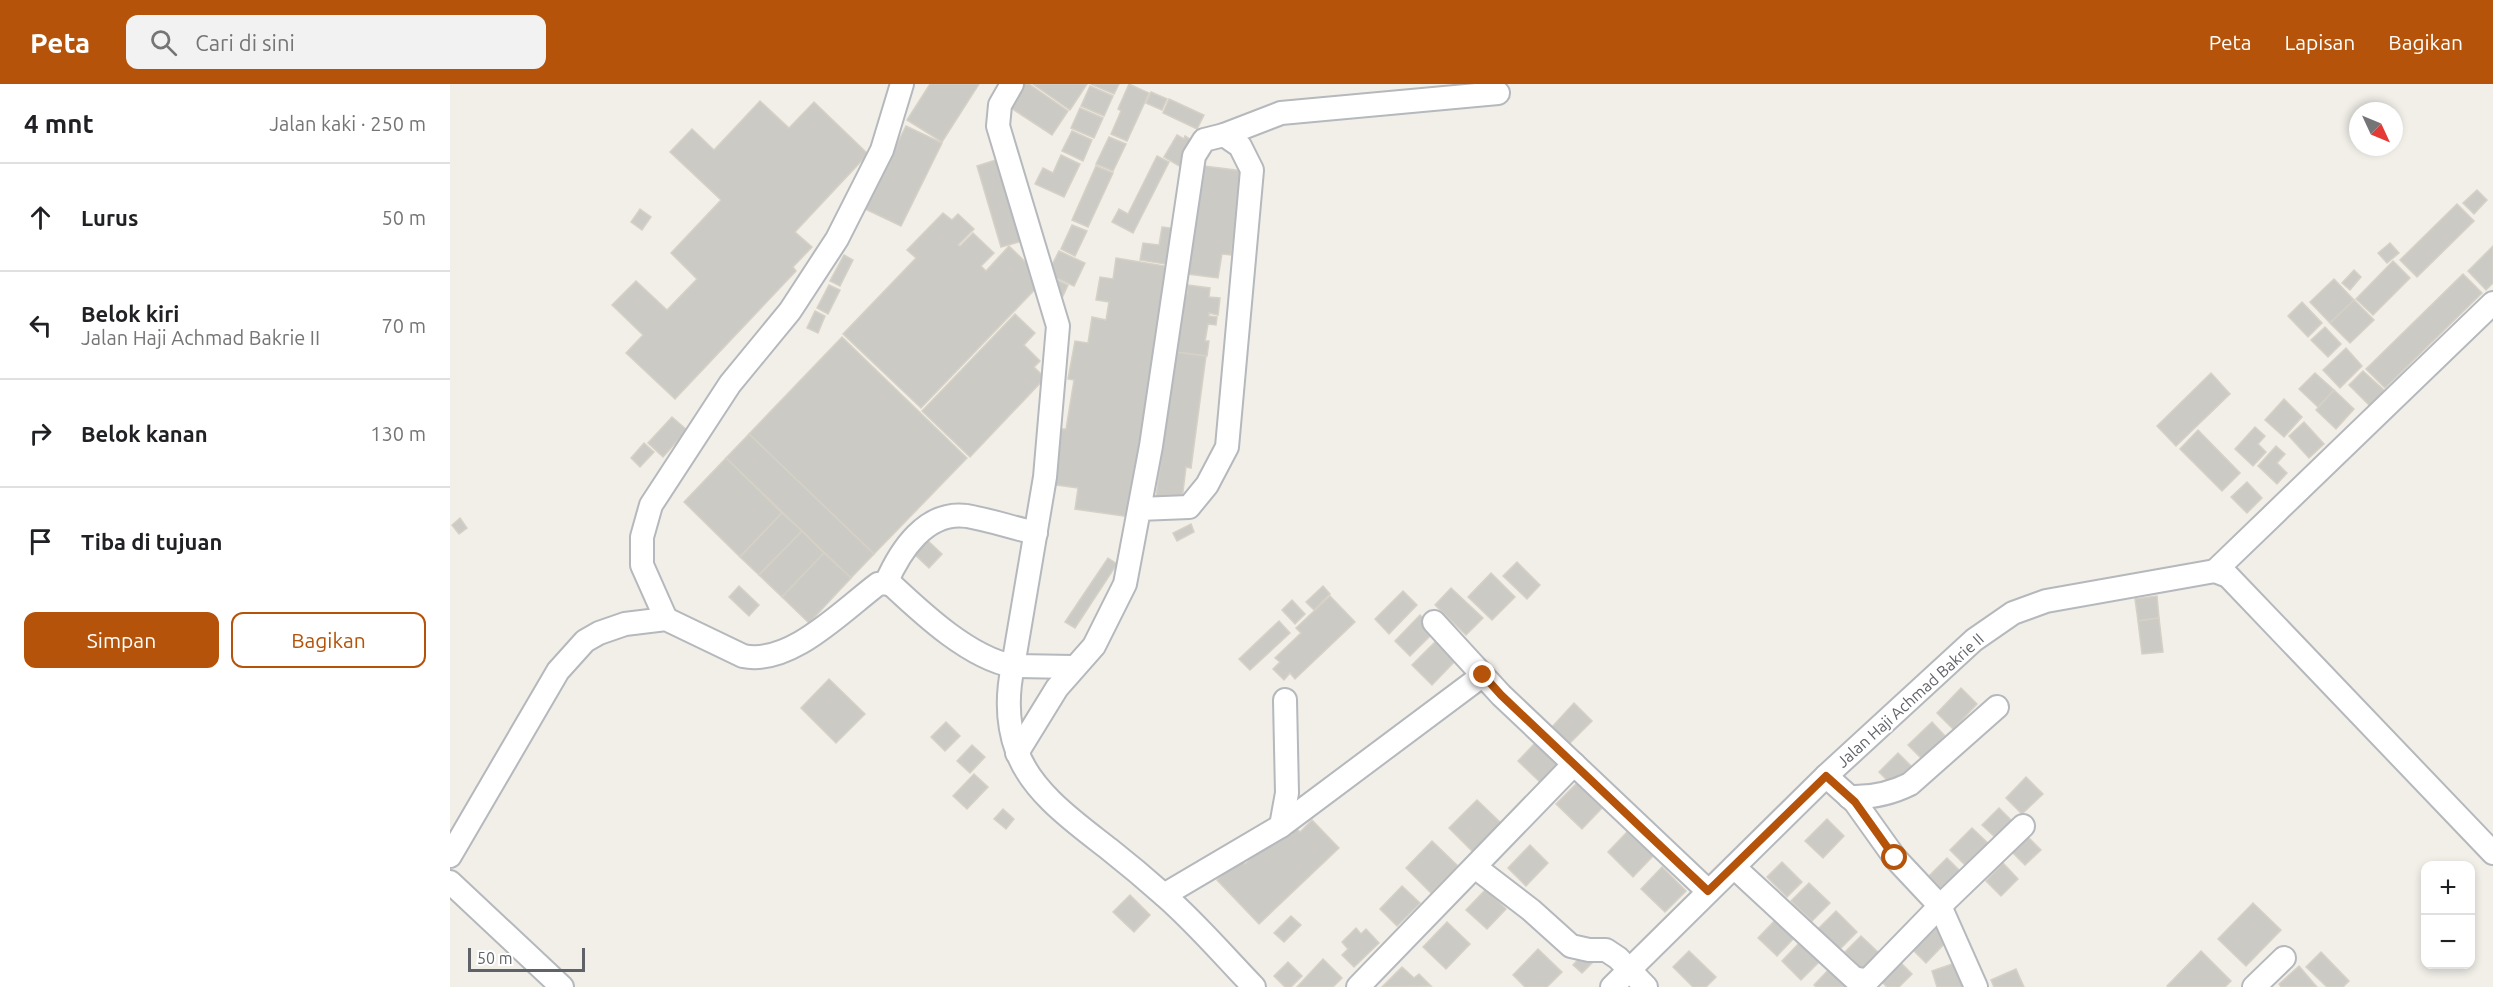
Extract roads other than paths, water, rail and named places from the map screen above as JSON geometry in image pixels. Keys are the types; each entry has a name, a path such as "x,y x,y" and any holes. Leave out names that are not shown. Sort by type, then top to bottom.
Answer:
{"street":[{"path":"666,620 642,565 642,537 651,505 730,384 790,311 837,239 882,150 902,84"},
{"path":"1012,84 1000,105 998,126 1058,326 1045,477 1008,690 1013,738 1017,753 1032,778 1073,822 1111,850 1164,895 1199,928 1248,985"},
{"path":"1017,753 1057,688 1073,667 1094,646 1125,584 1139,509 1194,156 1204,140 1224,135 1281,113 1498,93"},
{"path":"1139,509 1189,507 1207,485 1227,447 1252,170 1240,146 1224,135"},
{"path":"2493,303 2215,571 2229,576 2493,853"},
{"path":"886,583 905,546 930,525 948,518 966,516 1036,533"},
{"name":"Jalan Haji Achmad Bakrie II","path":"1612,987 1826,776 1974,640 2013,613 2046,601 2215,571"},
{"path":"450,856 558,671 585,641 598,633 625,624 666,620 743,656 756,659 770,657 796,646 878,584 886,583 893,586 943,631 997,663 1013,666 1073,667"},
{"path":"1434,622 1483,675 1708,891"},
{"path":"1164,895 1281,826 1483,675"},
{"path":"1281,826 1287,793 1285,700"},
{"path":"1849,797 1879,796 1895,792 1910,784 1997,707"},
{"path":"1358,987 1574,764"},
{"path":"1826,776 1849,797 1895,858 1940,906 1976,987"},
{"path":"1734,867 1854,978 1863,980 1870,978 2023,826"},
{"path":"1475,867 1531,910 1571,946 1589,950 1606,950 1618,958 1646,987"},
{"path":"450,882 562,987"},
{"path":"2254,987 2284,958"}]}
